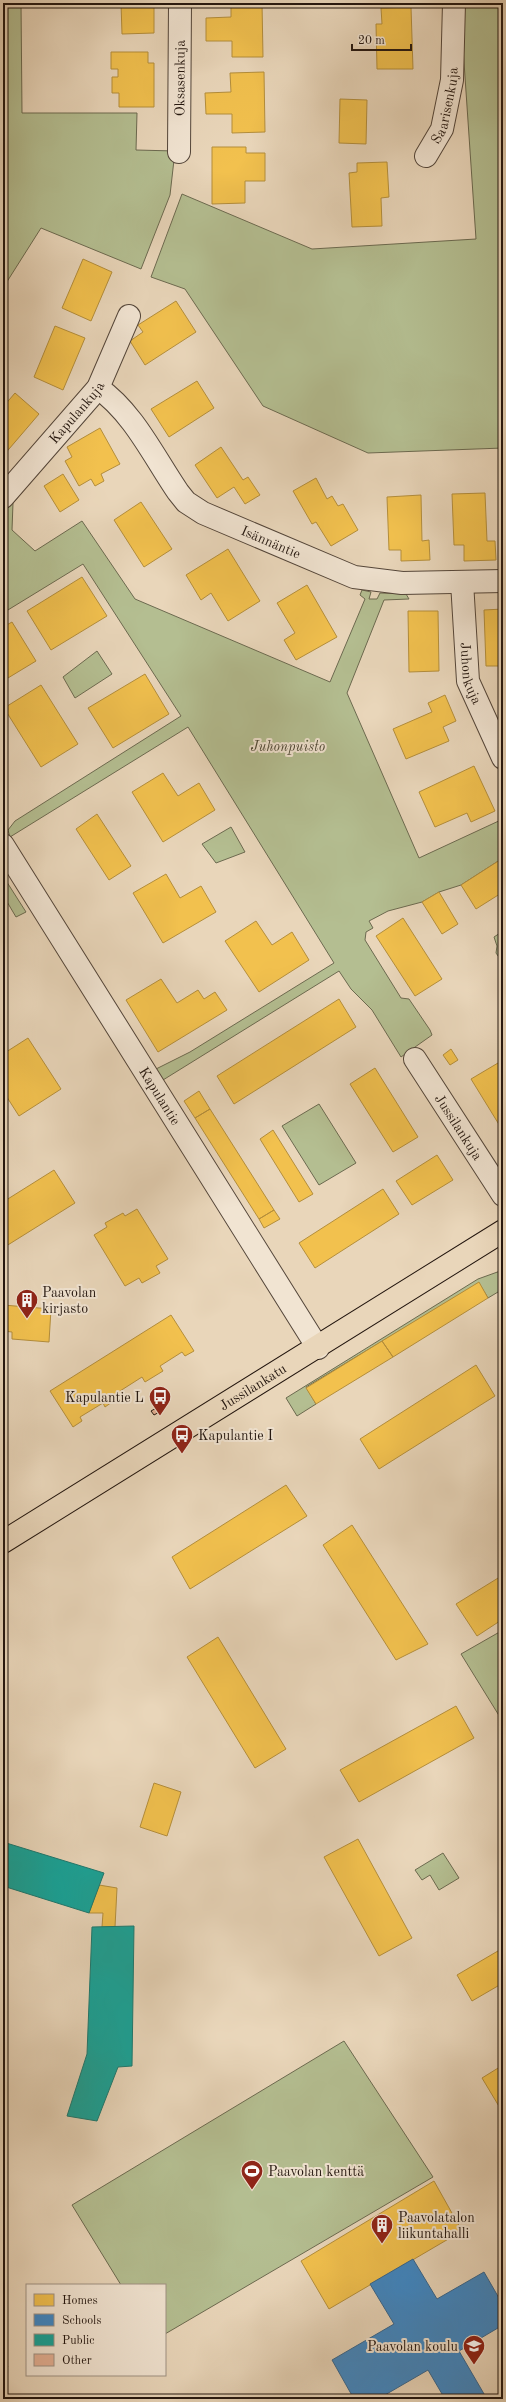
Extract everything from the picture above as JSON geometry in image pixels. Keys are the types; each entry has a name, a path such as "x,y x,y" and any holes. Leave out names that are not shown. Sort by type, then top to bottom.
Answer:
{"main road":[{"name":"Jussilankatu","path":"3,1542 503,1232"}],"street":[{"name":"Oksasenkuja","path":"179,152 180,3"},
{"name":"Saarisenkuja","path":"426,156 442,129 452,80 454,3"},
{"name":"Kapulankuja","path":"3,497 98,388 129,316"},
{"name":"Isännäntie","path":"98,388 114,399 126,413 186,502 203,513 354,577 402,583 503,581"},
{"name":"Juhonkuja","path":"462,582 468,681 503,758"},
{"name":"Kapulantie","path":"3,844 318,1348"},
{"name":"Jussilankuja","path":"415,1059 503,1196"}],"green space":[{"path":"3,3 21,3 22,113 137,113 136,150 175,151 170,195 141,269 41,228 3,288"},
{"path":"460,3 503,3 503,448 368,453 263,406 185,289 151,277 182,194 312,249 476,239"},
{"name":"Juhonpuisto","path":"23,491 13,503 12,530 35,551 82,521 135,599 330,682 365,599 360,595 362,590 371,592 369,599 377,599 380,593 406,594 409,599 384,600 347,693 419,858 503,819 503,858 461,885 439,892 422,902 388,911 369,921 373,928 366,932 365,940 401,998 409,999 432,1035 401,1057 372,1010 351,989 339,971 163,1080 154,1070 190,1052 334,963 188,727 10,837 8,830 15,821 181,716 83,564 3,613 3,536 7,508 8,503"},
{"path":"97,651 112,674 75,698 63,677"},
{"path":"231,827 245,852 216,863 202,844"},
{"path":"3,876 26,912 16,917 3,895"},
{"path":"503,931 503,963 496,953 497,946 494,937"},
{"path":"319,1104 356,1163 319,1185 282,1126"},
{"path":"503,1270 503,1289 488,1298 479,1283 306,1387 316,1404 297,1416 286,1398 478,1279"},
{"path":"503,1630 503,1722 461,1654"},
{"path":"443,1853 459,1878 439,1890 430,1875 422,1880 415,1870"},
{"name":"Paavolan kenttä","path":"344,2041 433,2177 166,2333 166,2284 120,2284 72,2205"}],"building: Homes":[{"path":"121,3 154,3 154,33 122,34"},
{"path":"231,3 262,3 263,57 232,57 232,41 206,41 206,18 231,17"},
{"path":"411,7 413,69 377,69 376,24 382,24 381,8"},
{"path":"111,52 148,52 148,63 154,63 154,107 119,107 119,93 112,93 112,77 118,77 118,69 111,69"},
{"path":"264,72 265,132 232,133 232,114 206,114 205,93 231,92 230,73"},
{"path":"340,99 367,100 366,144 339,143"},
{"path":"212,147 246,147 246,153 265,153 265,181 245,181 245,203 212,204"},
{"path":"387,162 389,197 381,198 382,226 352,227 349,173 357,172 357,163"},
{"path":"83,259 112,272 91,321 62,308"},
{"path":"176,301 196,332 145,365 130,341 143,332 138,325"},
{"path":"55,326 85,338 63,390 34,377"},
{"path":"197,381 214,408 169,437 151,409"},
{"path":"15,393 39,414 3,456 3,407"},
{"path":"100,428 120,464 101,474 104,481 95,486 91,479 79,486 65,461 72,457 67,447"},
{"path":"221,447 243,480 248,477 260,495 245,504 234,487 217,498 195,465"},
{"path":"63,474 79,500 60,512 44,486"},
{"path":"316,478 327,499 332,496 338,506 343,504 358,530 331,546 316,522 312,524 293,491"},
{"path":"485,493 487,541 495,541 496,560 464,561 464,545 454,545 452,494"},
{"path":"421,495 422,541 429,540 430,560 401,561 401,550 389,550 387,497"},
{"path":"141,502 172,549 144,567 114,520"},
{"path":"228,549 260,601 228,621 211,593 201,600 186,575"},
{"path":"82,577 107,616 51,650 27,611"},
{"path":"307,585 337,637 296,660 284,640 295,633 277,603"},
{"path":"503,609 503,666 486,666 484,610"},
{"path":"408,611 438,611 439,671 409,672"},
{"path":"12,622 36,661 3,681 3,627"},
{"path":"145,674 169,714 113,748 88,708"},
{"path":"41,685 78,744 41,767 4,708"},
{"path":"445,695 456,721 443,727 449,741 406,759 393,729 432,712 428,703"},
{"path":"474,766 495,811 471,822 467,813 435,827 419,792"},
{"path":"163,773 178,796 199,783 215,810 163,842 132,792"},
{"path":"97,814 131,866 109,880 76,829"},
{"path":"503,858 503,892 476,909 461,885"},
{"path":"166,874 180,898 201,886 216,912 163,943 133,893"},
{"path":"439,892 458,924 442,934 422,902"},
{"path":"403,918 442,979 415,996 376,936"},
{"path":"256,921 272,945 292,932 309,960 259,992 225,941"},
{"path":"161,979 177,1003 198,990 204,999 215,992 227,1010 158,1052 126,1000"},
{"path":"339,999 356,1027 234,1104 217,1076"},
{"path":"28,1038 61,1089 19,1116 3,1091 3,1054"},
{"path":"451,1049 458,1060 450,1065 443,1055"},
{"path":"498,1063 503,1070 503,1131 471,1079"},
{"path":"375,1068 418,1137 393,1152 350,1084"},
{"path":"199,1091 210,1109 195,1118 184,1101"},
{"path":"210,1109 274,1210 259,1219 195,1118"},
{"path":"273,1130 313,1194 299,1202 260,1139"},
{"path":"437,1155 453,1180 412,1205 396,1181"},
{"path":"54,1170 75,1203 3,1248 3,1202"},
{"path":"383,1189 399,1214 315,1268 299,1243"},
{"path":"137,1209 168,1259 156,1266 160,1273 142,1283 139,1278 125,1286 94,1235 107,1227 105,1223 123,1213 125,1216"},
{"path":"274,1210 280,1219 264,1228 259,1219"},
{"path":"479,1282 488,1298 393,1357 382,1341"},
{"name":"Paavolan kirjasto","path":"3,1305 51,1309 49,1342 12,1339 12,1332 3,1331"},
{"path":"171,1315 194,1351 185,1356 182,1352 160,1366 163,1371 145,1382 142,1377 120,1391 122,1395 105,1407 103,1403 80,1417 82,1421 73,1427 50,1391"},
{"path":"382,1341 393,1357 316,1404 306,1388"},
{"path":"476,1365 495,1396 379,1469 360,1439"},
{"path":"286,1485 307,1516 190,1589 172,1557"},
{"path":"352,1525 428,1644 396,1660 323,1545"},
{"path":"503,1575 503,1619 477,1636 456,1604"},
{"path":"218,1637 286,1749 255,1768 187,1657"},
{"path":"456,1706 474,1738 359,1802 340,1770"},
{"path":"154,1783 181,1792 167,1836 140,1827"},
{"path":"358,1839 412,1938 379,1956 324,1857"},
{"path":"99,1885 117,1888 115,1927 102,1927 103,1913 89,1913"},
{"path":"503,1948 503,1983 472,2001 457,1975"},
{"path":"503,2065 503,2113 482,2078"},
{"name":"Paavolatalon liikuntahalli","path":"434,2181 462,2231 329,2309 301,2261"},
{"path":"3,2359 8,2367 3,2370"}],"building: Schools":[{"path":"413,2259 437,2299 484,2272 503,2305 503,2325 459,2351 487,2399 445,2399 428,2370 378,2399 354,2399 332,2360 394,2324 370,2284"}],"building: Public":[{"path":"3,1842 104,1873 89,1913 3,1886"},
{"path":"134,1926 132,2066 118,2067 97,2121 67,2116 87,2054 92,1927"}],"building: Other":[{"path":"160,1406 163,1410 154,1415 151,1411"}],"place":[{"name":"Paavolan kirjasto","path":"27,1320"},
{"name":"Kapulantie L","path":"160,1416"},
{"name":"Kapulantie I","path":"182,1454"},
{"name":"Paavolan kenttä","path":"252,2190"},
{"name":"Paavolatalon liikuntahalli","path":"382,2244"},
{"name":"Paavolan koulu","path":"474,2366"}]}
